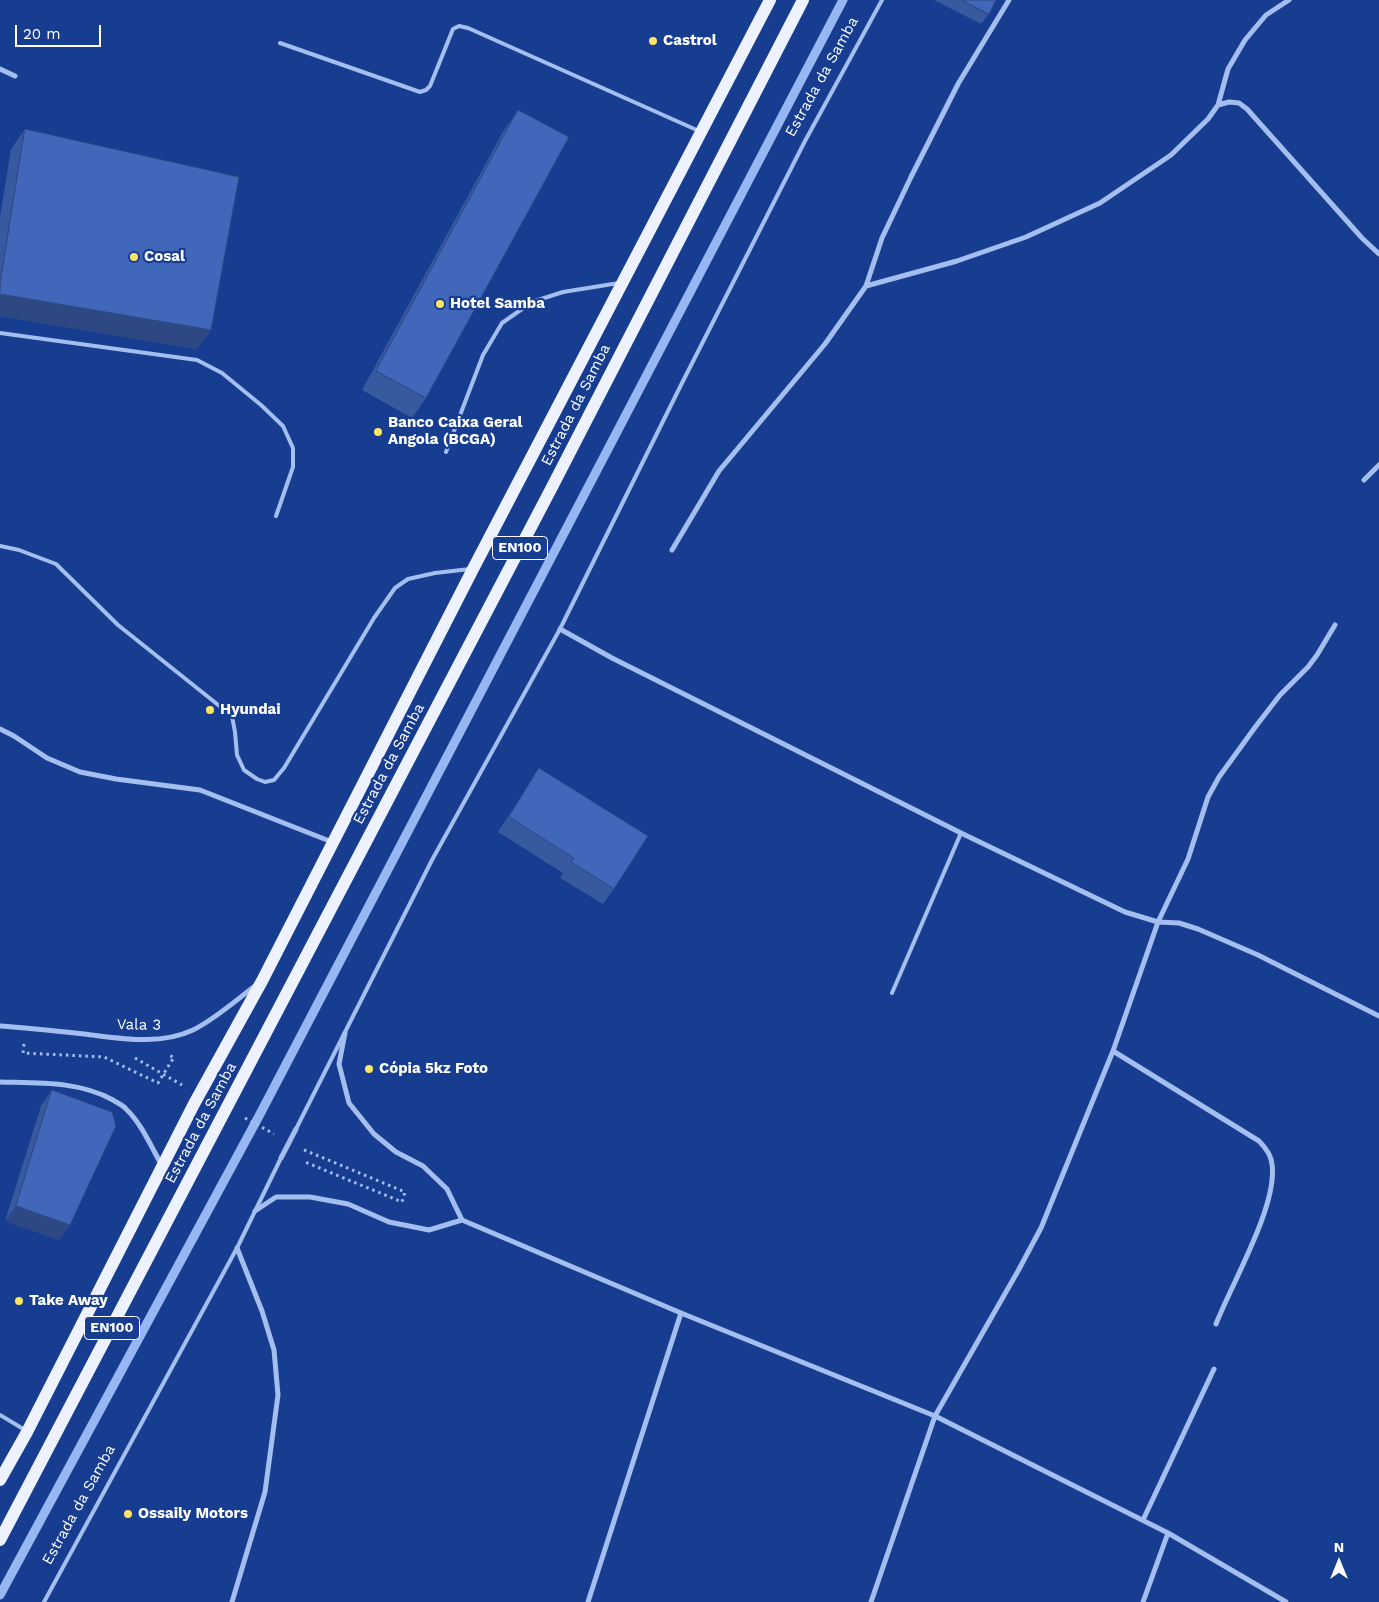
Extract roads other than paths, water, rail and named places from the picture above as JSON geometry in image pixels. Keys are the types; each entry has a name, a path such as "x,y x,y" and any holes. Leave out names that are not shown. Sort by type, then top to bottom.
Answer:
{"main road":[{"name":"Estrada da Samba","path":"0,1480 27,1432 194,1104 262,981 473,569 770,0"},
{"name":"Estrada da Samba","path":"0,1540 551,489 803,0"}],"street":[{"path":"672,550 720,471 825,344 866,286 882,238 911,177 958,84 1009,0"},
{"path":"866,286 957,261 1026,237 1100,202 1171,155 1208,119 1218,105 1228,69 1245,40 1266,16 1289,0"},
{"path":"0,69 15,76"},
{"path":"1218,105 1229,102 1239,103 1247,108 1362,238 1379,254"},
{"path":"1364,480 1379,465"},
{"path":"871,1602 935,1416 1041,1228 1113,1051 1158,922 1188,858 1208,796 1219,777 1280,695 1308,667 1335,625"},
{"path":"560,629 612,658 960,833 1125,912 1158,922 1179,923 1221,938 1379,1016"},
{"path":"0,729 47,758 80,772 116,779 200,790 334,842"},
{"name":"Vala 3","path":"0,1026 121,1038 149,1039 172,1037 204,1024 262,981"},
{"path":"345,1033 339,1064 349,1103 374,1134 396,1152 423,1166 447,1189 462,1220"},
{"path":"1113,1051 1258,1141 1267,1149 1272,1162 1273,1179 1262,1219 1216,1324"},
{"path":"0,1082 40,1083 79,1087 107,1097 125,1108 137,1122 163,1167"},
{"path":"282,1158 296,1129"},
{"path":"255,1211 276,1197 310,1197 348,1204 389,1222 428,1230 462,1220 680,1313 935,1416 1168,1533 1286,1602"},
{"path":"232,1602 265,1492 278,1395 274,1350 262,1311 237,1248"},
{"path":"588,1602 680,1313"},
{"path":"1143,1520 1214,1369"},
{"path":"1143,1602 1168,1533"}],"lane":[{"name":"Estrada da Samba","path":"296,1129 432,860 560,629 800,150 882,0"},
{"path":"280,43 420,92 430,86 453,29 459,26 468,28 701,132"},
{"path":"446,452 483,355 502,323 532,302 563,292 624,282"},
{"path":"0,334 197,360 222,373 283,426 293,448 293,467 276,516"},
{"path":"0,546 19,550 56,564 118,625 232,716 237,756 244,770 265,782 274,780 284,768 374,618 395,588 408,579 435,573 473,569"},
{"path":"892,993 960,833"},
{"name":"Estrada da Samba","path":"44,1602 237,1248 282,1158"},
{"path":"0,1415 27,1432"}],"waterway":[{"path":"0,1595 259,1116 843,0"}],"place":[{"name":"Castrol","path":"653,41"},
{"name":"Cosal","path":"134,257"},
{"name":"Hotel Samba","path":"440,304"},
{"name":"Banco Caixa Geral Angola (BCGA)","path":"378,432"},
{"name":"Hyundai","path":"210,710"},
{"name":"Cópia 5kz Foto","path":"369,1069"},
{"name":"Take Away","path":"19,1301"},
{"name":"Ossaily Motors","path":"128,1514"}]}
